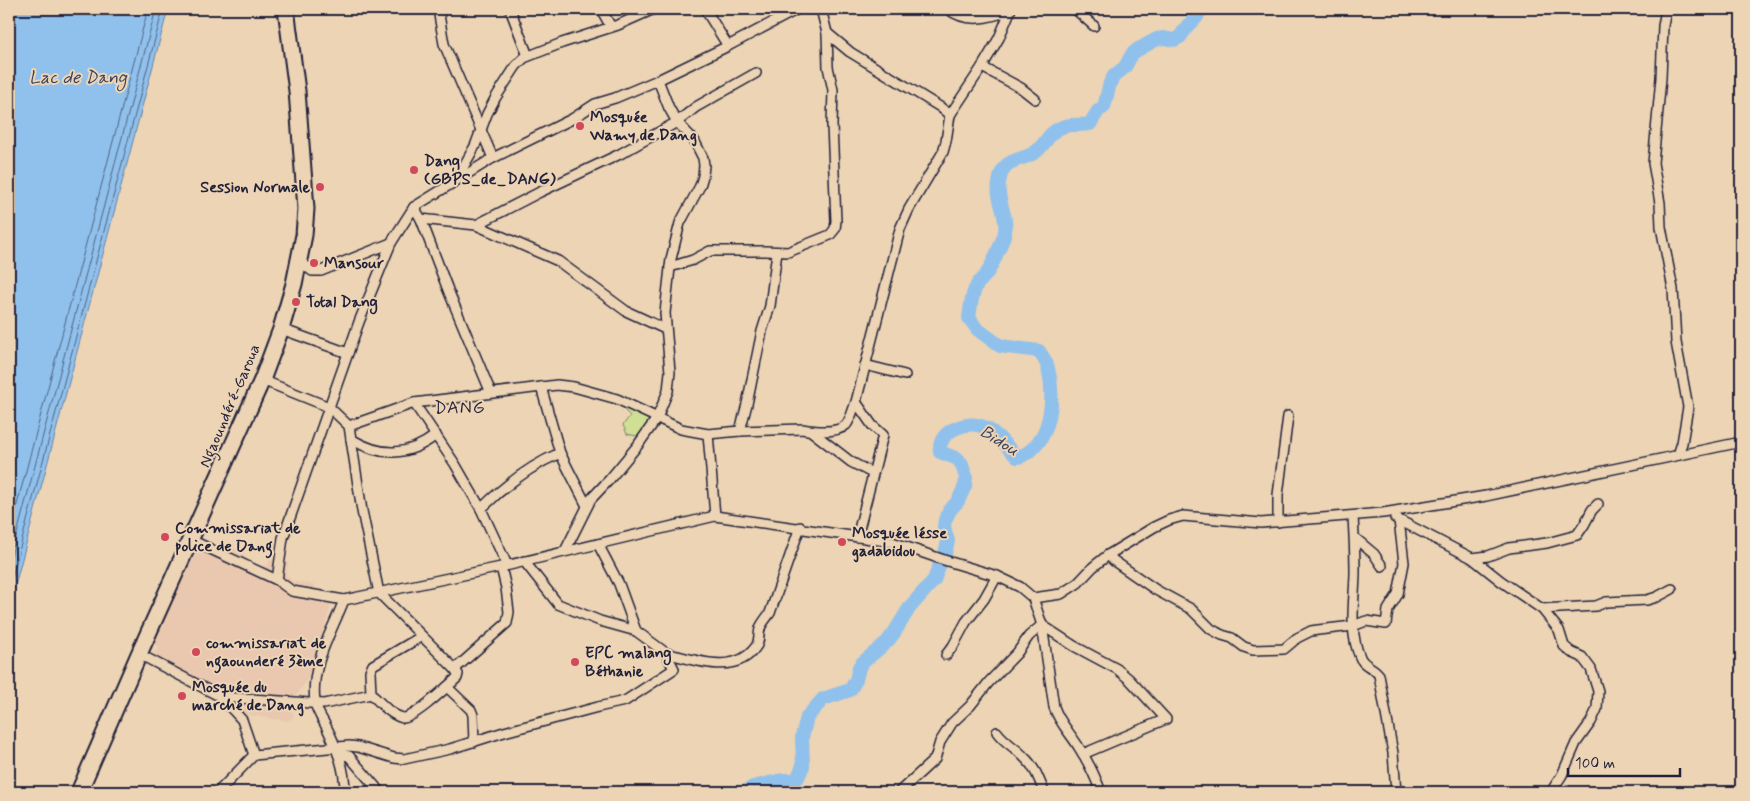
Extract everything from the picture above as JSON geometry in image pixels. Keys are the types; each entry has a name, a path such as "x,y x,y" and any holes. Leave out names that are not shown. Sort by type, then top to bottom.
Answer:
{"highway":[{"name":"Ngaoundéré-Garoua","path":"78,792 262,380 281,329 294,284 304,235 306,209 297,91 286,9"}],"street":[{"path":"438,9 444,44 493,158"},
{"path":"510,9 528,56"},
{"path":"601,9 611,27"},
{"path":"455,183 476,146 487,114 516,66 528,56 611,27 654,9"},
{"path":"705,9 728,46"},
{"path":"277,580 283,538 359,322 391,243 414,206 455,183 493,158 572,119 594,104 615,98 658,80 798,9"},
{"path":"670,266 693,260 710,251 765,250 786,253 830,235 835,229 832,126 833,90 828,67 827,33 821,9"},
{"path":"948,9 961,16 980,19 989,18 1011,10"},
{"path":"1075,9 1094,26"},
{"path":"1666,9 1663,26 1653,163 1660,203 1661,227 1673,289 1676,342 1688,407 1678,455"},
{"path":"349,426 414,403 557,385 574,387 617,399 681,429 708,434 793,429 812,431 832,430 845,426 856,402 900,229 909,209 942,152 946,141 950,115 1003,32 1011,10"},
{"path":"827,33 850,52 950,115"},
{"path":"982,67 1021,88 1035,99"},
{"path":"476,224 620,154 677,122 696,107 756,74"},
{"path":"565,551 587,506 631,454 657,418 668,391 670,372 664,313 670,266 675,236 700,186 704,165 703,158 694,140 677,122 669,108 658,80"},
{"path":"414,206 421,219 491,394"},
{"path":"421,219 476,224 558,261 626,311 665,329"},
{"path":"299,260 312,271 321,271 391,243"},
{"path":"740,431 748,404 762,331 770,306 777,252"},
{"path":"281,329 348,353"},
{"path":"865,365 905,375"},
{"path":"262,380 329,407 349,426 364,520 379,593 422,636 455,669 458,674 457,678 447,687 416,712 405,718 392,712 371,694 370,671 373,666 422,636"},
{"path":"540,387 560,453 587,506"},
{"path":"856,402 872,425 883,435 857,537"},
{"path":"414,403 456,464 481,509 504,566 509,612 507,623 455,669"},
{"path":"1278,522 1278,494 1288,416"},
{"path":"812,431 852,462 872,473"},
{"path":"708,434 715,516"},
{"path":"351,439 364,447 390,452 416,448 436,435"},
{"path":"1033,598 1060,594 1078,582 1108,555 1154,527 1183,516 1247,523 1383,513 1486,496 1741,442"},
{"path":"481,509 520,476 545,459 560,453"},
{"path":"1472,558 1488,556 1509,548 1547,543 1577,534 1598,504"},
{"path":"1383,513 1472,558 1501,581 1542,609 1559,630 1564,646 1582,657 1591,669 1599,700 1595,716 1576,743 1562,775 1552,792"},
{"path":"191,540 277,580 292,591 344,600 504,566 715,516 892,542 997,576 1020,587 1033,598 1042,625 1057,717 1083,754 1101,792"},
{"path":"1353,516 1355,538 1354,626 1359,656 1362,662 1379,675 1393,753 1396,792"},
{"path":"1108,555 1156,590 1191,609 1211,629 1249,649 1259,651 1279,650 1287,647 1311,631 1354,626 1366,621 1384,624 1387,622 1388,610 1398,594 1404,563 1399,520"},
{"path":"524,561 558,604 600,621 636,631 666,653 727,665 739,661 753,650 759,641 760,628 770,613 800,527"},
{"path":"1355,538 1374,554 1382,566"},
{"path":"598,544 619,584 636,631"},
{"path":"946,655 966,622 984,599 997,576"},
{"path":"1542,609 1596,606 1606,602 1647,600 1672,589"},
{"path":"344,600 318,667 314,704 337,750 344,772 344,792"},
{"path":"1042,625 1074,646 1117,669 1129,679 1166,719 1083,754"},
{"path":"899,792 934,759 940,742 952,724 1017,653 1029,636 1042,625"},
{"path":"218,792 254,755 358,747 394,758 404,759 625,701 674,669 666,653"},
{"path":"139,654 221,697 242,720 254,755"},
{"path":"447,687 471,710 473,715 474,742"},
{"path":"221,697 330,704 371,694"},
{"path":"997,732 1004,741 1029,762 1037,774 1044,792"},
{"path":"337,750 349,756 380,792"}],"shaded area":[{"path":"205,547 225,551 233,549 240,551 250,562 257,566 267,566 270,561 284,557 288,564 286,576 292,581 314,585 323,600 331,602 326,622 327,644 313,676 307,680 289,702 294,714 292,719 288,721 243,714 225,707 217,702 215,698 149,660 152,653 159,650 152,643 153,638 191,556 197,548"}],"green space":[{"path":"629,405 639,415 646,414 652,418 650,424 637,436 627,434 623,425 630,416 624,408"}],"water":[{"name":"Lac de Dang","path":"9,9 168,9 9,608"}],"waterway":[{"name":"Bidou","path":"745,792 753,787 782,780 794,780 798,777 803,766 802,737 807,717 823,699 850,690 862,663 887,642 910,607 934,580 945,554 948,541 944,527 945,520 950,510 958,501 965,486 966,478 958,459 940,452 940,445 944,437 952,430 963,426 973,424 982,426 997,436 1017,457 1027,453 1042,437 1050,415 1051,403 1047,364 1039,351 1000,346 977,329 969,318 975,289 989,270 1005,232 1005,220 999,195 999,183 1005,167 1015,160 1033,154 1053,132 1060,128 1090,124 1098,111 1104,107 1110,83 1114,76 1125,67 1132,54 1157,39 1174,40 1180,37 1201,9"}],"place":[{"name":"Mosquée Wamy de Dang","path":"580,126"},
{"name":"Dang (GBPS_de_DANG)","path":"414,170"},
{"name":"Session Normale","path":"320,187"},
{"name":"Mansour","path":"314,263"},
{"name":"Total Dang","path":"296,302"},
{"name":"Commissariat de police de Dang","path":"165,537"},
{"name":"Mosquée lésse gadabidou","path":"842,542"},
{"name":"commissariat de ngaounderé 3ème","path":"196,652"},
{"name":"EPC malang Béthanie","path":"575,662"},
{"name":"Mosquée du marché de Dang","path":"182,696"}],"district":[{"name":"DANG","path":"460,408"}]}
